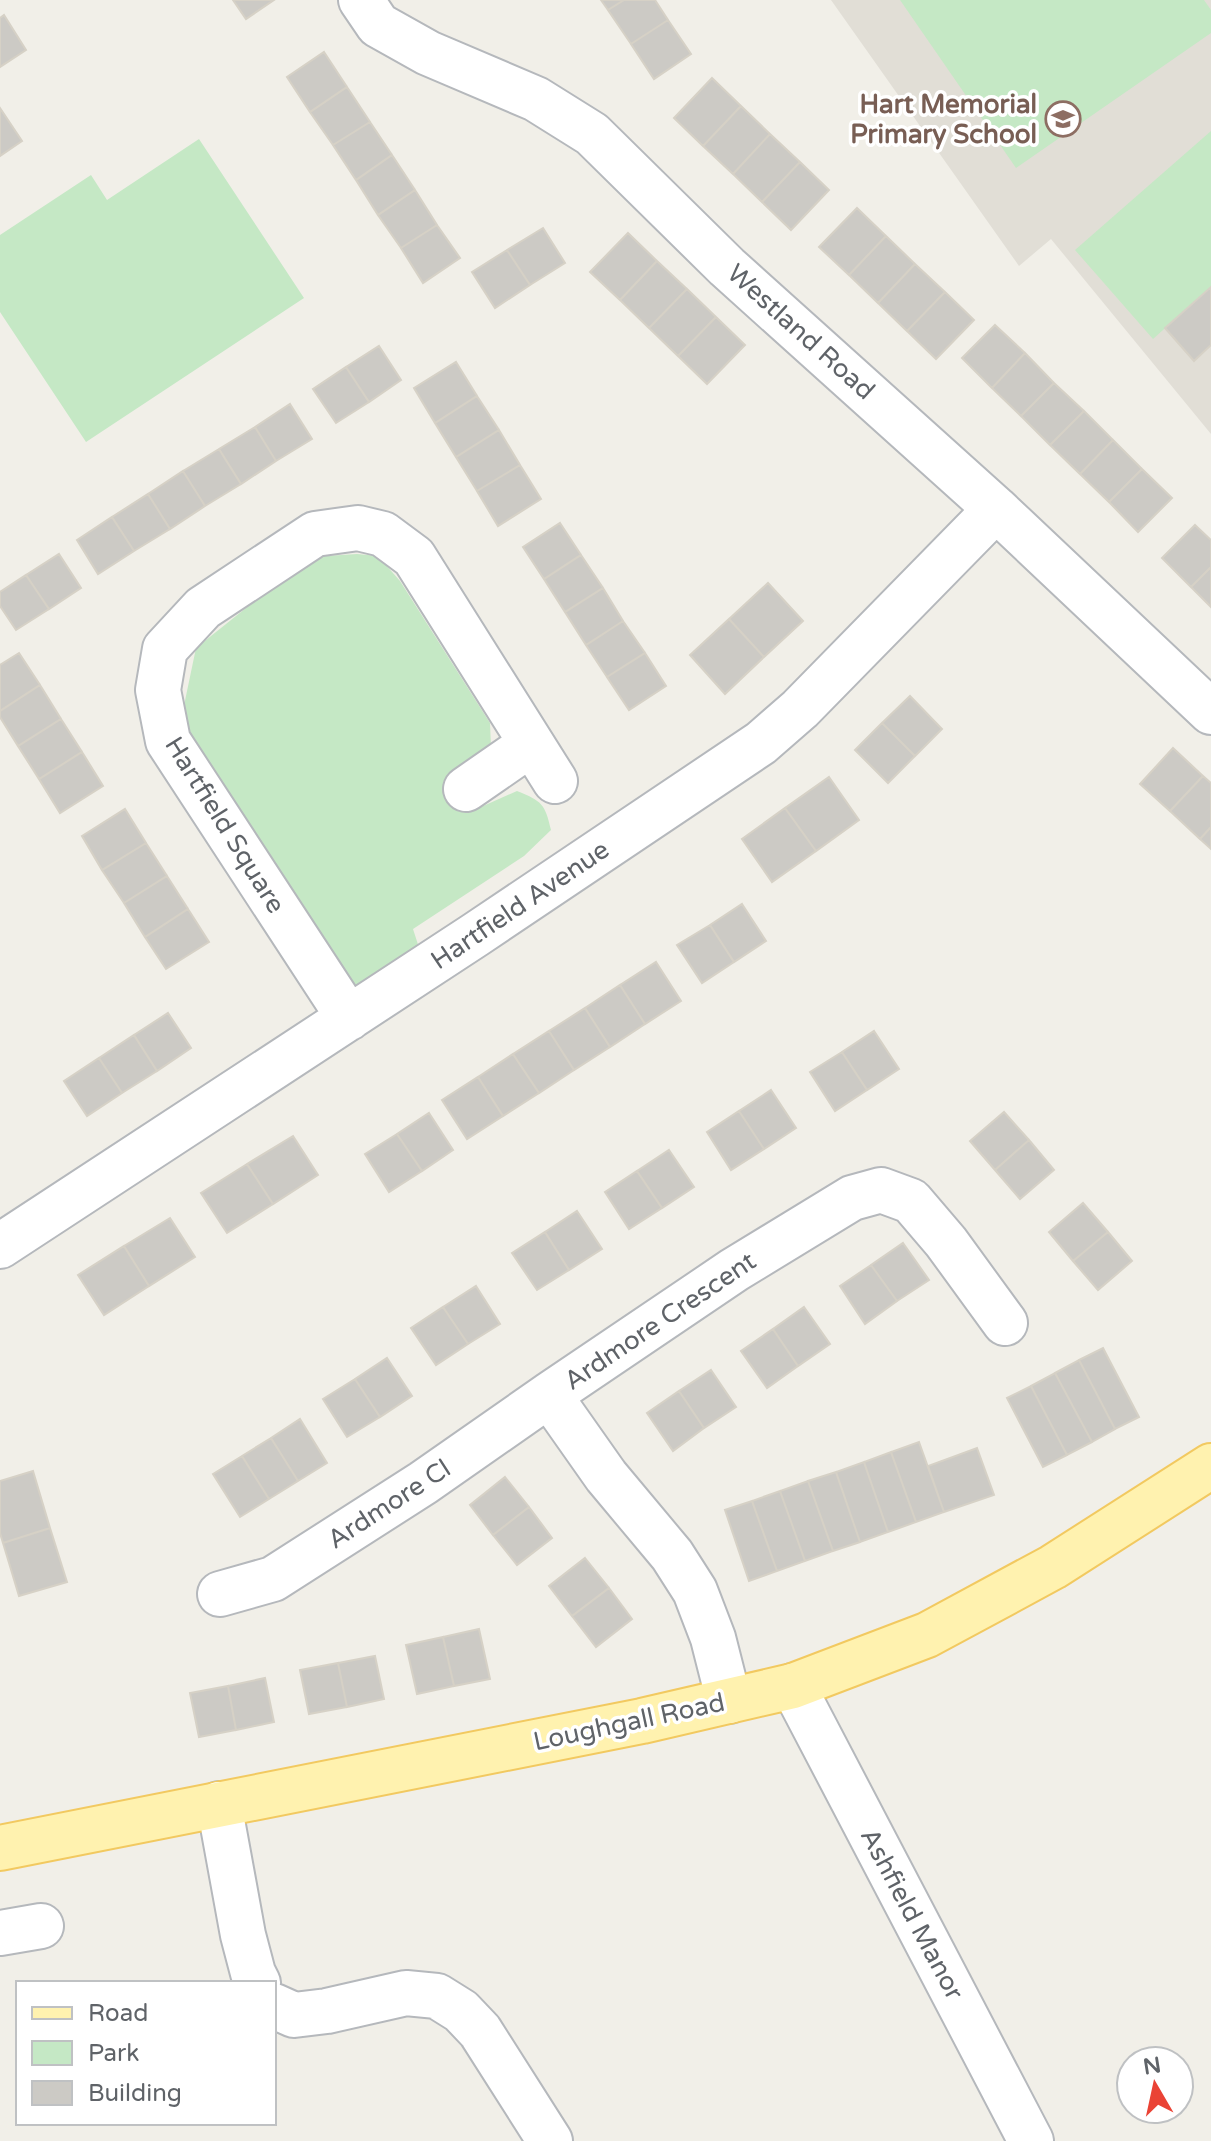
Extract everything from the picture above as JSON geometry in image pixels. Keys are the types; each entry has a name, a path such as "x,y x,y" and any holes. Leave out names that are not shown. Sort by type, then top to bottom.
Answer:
{"main road":[{"name":"Loughgall Road","path":"0,1848 642,1721 793,1686 927,1635 1053,1567 1211,1466"}],"street":[{"name":"Westland Road","path":"361,0 378,25 428,53 536,99 592,134 727,267 996,509 1211,712"},
{"name":"Hartfield Avenue","path":"0,1246 761,743 800,709 996,509"},
{"name":"Hartfield Square","path":"349,1018 168,741 158,690 165,649 203,608 315,534 358,528 383,534 414,557 555,781"},
{"path":"466,789 531,744"},
{"name":"Ardmore Crescent","path":"729,1701 713,1638 695,1591 672,1555 606,1476 549,1395 734,1270 852,1198 881,1190 911,1201 946,1242 1005,1323"},
{"name":"Ardmore Cl","path":"220,1594 273,1579 423,1483 549,1395"},
{"name":"Ashfield Manor","path":"793,1686 1031,2141"},
{"path":"219,1804 243,1935 257,1981"},
{"path":"276,2007 294,2015 327,2011 406,1993 437,1996 461,2011 480,2031 550,2141"}],"shaded area":[{"name":"Hart Memorial Primary School","path":"831,0 1211,0 1211,434 1051,239 1019,266"}],"green space":[{"path":"900,0 1204,0 1211,10 1211,33 1016,168"},
{"path":"1211,131 1211,287 1153,339 1075,250"},
{"path":"199,139 304,298 86,442 0,312 0,235 91,175 107,200"},
{"path":"378,556 400,581 490,723 491,747 454,777 472,811 517,791 541,804 551,830 524,856 413,929 424,963 366,994 337,988 177,739 196,648 310,557"}],"building":[{"path":"233,0 274,0 246,19"},
{"path":"601,0 624,0 608,10"},
{"path":"624,0 655,0 668,20 631,44 608,10"},
{"path":"4,15 26,50 0,67 0,18"},
{"path":"668,20 691,54 654,79 631,44"},
{"path":"324,52 347,87 310,112 287,77"},
{"path":"712,78 741,106 703,146 674,118"},
{"path":"347,87 370,122 333,145 310,112"},
{"path":"741,106 770,134 733,174 703,146"},
{"path":"0,108 22,141 0,156"},
{"path":"370,122 392,155 356,180 333,145"},
{"path":"770,134 800,162 762,202 733,174"},
{"path":"392,155 415,190 378,215 356,180"},
{"path":"800,162 829,190 791,230 762,202"},
{"path":"415,190 437,225 401,248 378,215"},
{"path":"857,208 886,236 849,275 819,247"},
{"path":"437,225 460,258 423,283 401,248"},
{"path":"543,228 565,263 530,285 507,250"},
{"path":"628,233 657,261 620,300 590,272"},
{"path":"886,236 915,264 878,303 849,275"},
{"path":"507,250 530,285 495,308 472,272"},
{"path":"657,261 687,289 649,328 620,300"},
{"path":"915,264 945,292 907,331 878,303"},
{"path":"1211,287 1211,345 1194,361 1165,328"},
{"path":"687,289 716,317 678,356 649,328"},
{"path":"945,292 974,320 936,359 907,331"},
{"path":"716,317 745,345 707,384 678,356"},
{"path":"995,325 1025,353 992,388 962,358"},
{"path":"379,346 401,380 369,402 346,367"},
{"path":"1025,353 1054,383 1021,416 992,388"},
{"path":"456,362 477,396 435,423 414,388"},
{"path":"346,367 369,402 336,423 313,389"},
{"path":"1054,383 1084,411 1050,445 1021,416"},
{"path":"477,396 499,430 456,457 435,423"},
{"path":"290,404 312,439 276,461 255,427"},
{"path":"1084,411 1113,440 1080,474 1050,445"},
{"path":"255,427 276,461 241,484 219,449"},
{"path":"499,430 520,465 477,491 456,457"},
{"path":"1113,440 1142,469 1109,502 1080,474"},
{"path":"219,449 241,484 205,506 183,471"},
{"path":"520,465 541,499 498,526 477,491"},
{"path":"1142,469 1172,498 1138,532 1109,502"},
{"path":"183,471 205,506 170,529 148,494"},
{"path":"148,494 170,529 134,551 112,517"},
{"path":"112,517 134,551 98,574 77,540"},
{"path":"560,523 581,555 544,579 523,547"},
{"path":"1195,525 1211,540 1211,567 1191,587 1162,558"},
{"path":"59,554 81,588 49,609 26,575"},
{"path":"581,555 603,588 565,612 544,579"},
{"path":"1211,567 1211,607 1191,587"},
{"path":"26,575 49,609 16,630 0,606 0,592"},
{"path":"768,583 803,621 764,657 729,619"},
{"path":"603,588 623,621 586,645 565,612"},
{"path":"729,619 764,657 725,694 690,655"},
{"path":"623,621 645,653 607,677 586,645"},
{"path":"19,653 40,685 0,711 0,665"},
{"path":"645,653 666,686 629,710 607,677"},
{"path":"40,685 61,719 18,746 0,717 0,711"},
{"path":"910,696 942,729 915,756 882,723"},
{"path":"61,719 82,752 39,779 18,746"},
{"path":"882,723 915,756 888,783 855,750"},
{"path":"1173,748 1203,776 1170,811 1140,784"},
{"path":"82,752 103,786 60,813 39,779"},
{"path":"1203,776 1211,783 1211,827 1200,839 1170,811"},
{"path":"829,777 859,820 816,851 785,808"},
{"path":"785,808 816,851 772,882 742,839"},
{"path":"125,809 146,843 102,870 82,836"},
{"path":"1211,827 1211,849 1200,839"},
{"path":"146,843 167,876 124,903 102,870"},
{"path":"167,876 188,909 145,937 124,903"},
{"path":"742,904 766,941 734,962 710,925"},
{"path":"188,909 209,942 166,969 145,937"},
{"path":"710,925 734,962 702,983 677,945"},
{"path":"656,962 681,1001 645,1024 620,985"},
{"path":"620,985 645,1024 610,1047 585,1008"},
{"path":"585,1008 610,1047 574,1070 549,1031"},
{"path":"168,1013 191,1048 157,1071 134,1035"},
{"path":"549,1031 574,1070 539,1093 513,1054"},
{"path":"874,1031 899,1069 867,1090 842,1052"},
{"path":"134,1035 157,1071 122,1093 99,1058"},
{"path":"842,1052 867,1090 835,1111 810,1072"},
{"path":"513,1054 539,1093 503,1116 478,1077"},
{"path":"99,1058 122,1093 87,1116 64,1081"},
{"path":"478,1077 503,1116 467,1139 442,1100"},
{"path":"771,1090 796,1128 764,1149 739,1111"},
{"path":"739,1111 764,1149 731,1170 707,1132"},
{"path":"1004,1112 1029,1140 995,1170 970,1141"},
{"path":"429,1113 453,1150 422,1171 397,1134"},
{"path":"397,1134 422,1171 389,1192 365,1154"},
{"path":"293,1136 318,1175 273,1204 247,1164"},
{"path":"1029,1140 1054,1170 1020,1199 995,1170"},
{"path":"669,1150 694,1187 662,1208 637,1171"},
{"path":"247,1164 273,1204 227,1233 201,1193"},
{"path":"637,1171 662,1208 629,1229 605,1192"},
{"path":"1083,1203 1108,1232 1073,1261 1049,1232"},
{"path":"577,1211 602,1249 569,1270 545,1232"},
{"path":"170,1218 195,1257 149,1286 124,1246"},
{"path":"545,1232 569,1270 537,1290 512,1253"},
{"path":"1108,1232 1132,1261 1098,1290 1073,1261"},
{"path":"903,1243 929,1280 897,1301 871,1265"},
{"path":"124,1246 149,1286 104,1315 78,1275"},
{"path":"871,1265 897,1301 865,1324 840,1286"},
{"path":"476,1286 500,1324 468,1344 443,1307"},
{"path":"443,1307 468,1344 436,1365 411,1328"},
{"path":"804,1307 830,1344 798,1366 773,1329"},
{"path":"773,1329 798,1366 767,1388 741,1351"},
{"path":"1103,1348 1139,1417 1115,1429 1079,1360"},
{"path":"387,1358 412,1396 380,1417 355,1379"},
{"path":"1079,1360 1115,1429 1092,1442 1055,1373"},
{"path":"711,1370 736,1407 704,1428 679,1391"},
{"path":"1055,1373 1092,1442 1067,1455 1031,1386"},
{"path":"355,1379 380,1417 347,1437 323,1399"},
{"path":"1031,1386 1067,1455 1043,1467 1007,1398"},
{"path":"679,1391 704,1428 673,1451 647,1413"},
{"path":"300,1419 327,1463 298,1481 271,1438"},
{"path":"271,1438 298,1481 269,1499 242,1456"},
{"path":"919,1442 944,1512 916,1522 891,1452"},
{"path":"977,1448 994,1495 944,1512 928,1466"},
{"path":"891,1452 916,1522 888,1532 864,1462"},
{"path":"242,1456 269,1499 240,1517 213,1474"},
{"path":"864,1462 888,1532 860,1542 836,1472"},
{"path":"33,1471 50,1528 3,1543 0,1533 0,1481"},
{"path":"836,1472 860,1542 833,1551 808,1481"},
{"path":"505,1477 529,1507 493,1535 470,1505"},
{"path":"808,1481 833,1551 805,1561 780,1491"},
{"path":"780,1491 805,1561 777,1571 752,1501"},
{"path":"752,1501 777,1571 749,1581 725,1510"},
{"path":"529,1507 552,1538 517,1565 493,1535"},
{"path":"50,1528 67,1582 19,1596 3,1543"},
{"path":"585,1558 609,1588 572,1616 549,1586"},
{"path":"609,1588 632,1619 596,1647 572,1616"},
{"path":"479,1629 490,1679 454,1686 443,1637"},
{"path":"443,1637 454,1686 417,1694 406,1645"},
{"path":"375,1656 384,1699 347,1707 338,1663"},
{"path":"338,1663 347,1707 309,1714 300,1670"},
{"path":"265,1678 274,1722 236,1730 228,1686"},
{"path":"228,1686 236,1730 199,1737 190,1693"}],"place":[{"name":"Hart Memorial Primary School","path":"1063,119"}]}
